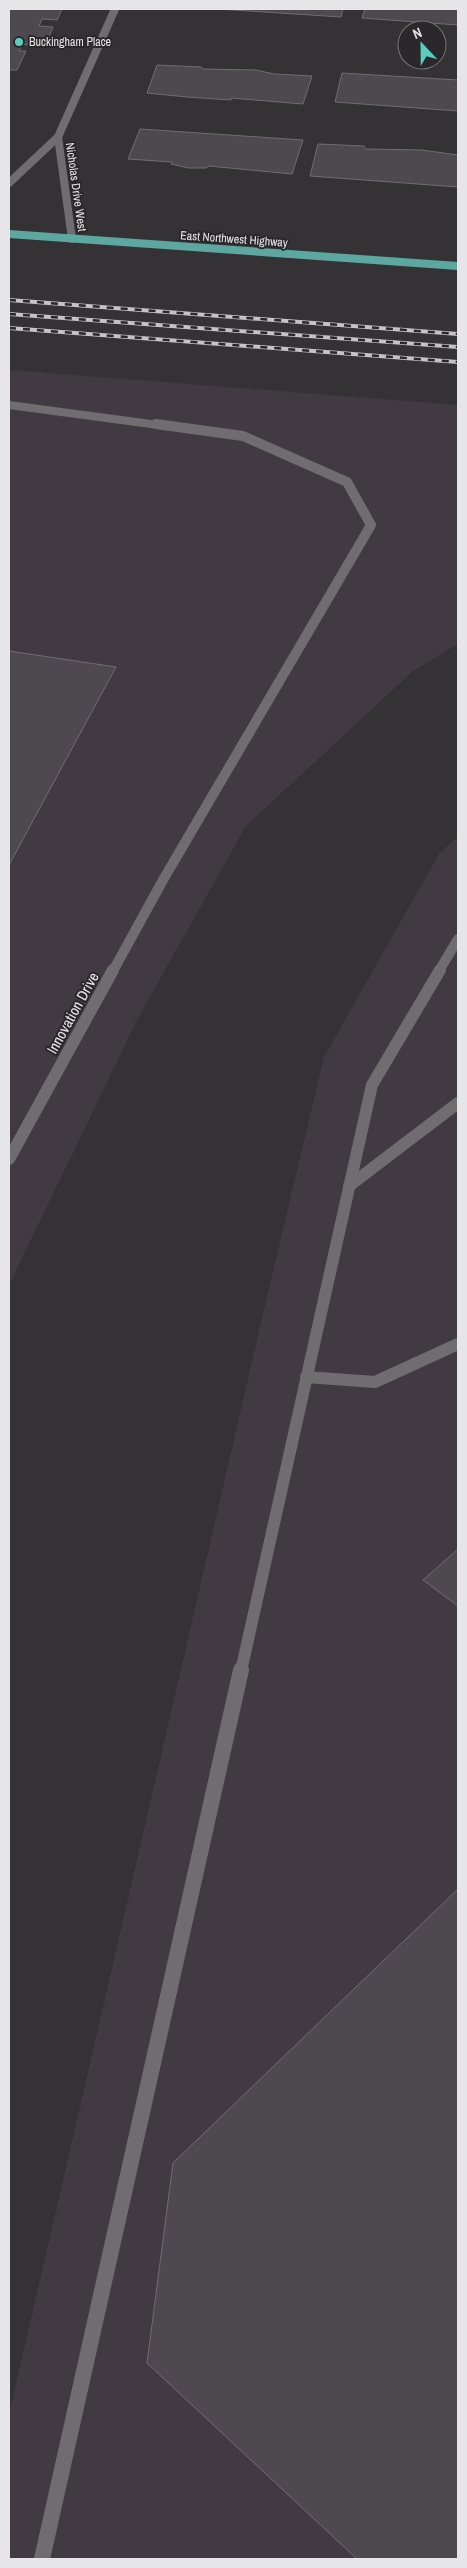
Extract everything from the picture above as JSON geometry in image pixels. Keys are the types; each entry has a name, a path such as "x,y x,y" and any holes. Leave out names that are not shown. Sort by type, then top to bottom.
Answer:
{"main road":[{"name":"East Northwest Highway","path":"9,234 458,266"}],"street":[{"name":"Nicholas Drive West","path":"9,183 58,137 115,9"},
{"name":"Nicholas Drive West","path":"58,137 72,239"},
{"name":"Innovation Drive","path":"9,405 243,436 347,482 371,525 163,880 9,1159"},
{"path":"42,2559 372,1085 458,939"},
{"path":"349,1186 458,1103"},
{"path":"306,1377 375,1382 458,1344"}],"shaded area":[{"path":"9,370 458,405 458,644 413,671 246,826 138,1018 9,1285"},
{"path":"458,836 458,2559 9,2559 9,2414 324,1057 439,854"}],"building":[{"name":"Buckingham Place","path":"9,9 62,9 57,20 42,19 39,26 53,27 48,39 30,38 27,45 22,44 19,51 26,51 17,70 10,70 9,72"},
{"path":"218,9 343,9 341,17"},
{"path":"365,9 458,9 458,25 447,24 447,20 397,21 362,18"},
{"path":"157,65 201,67 203,69 256,70 274,74 312,76 303,104 231,98 231,100 187,97 147,93"},
{"path":"342,73 458,80 458,111 335,102"},
{"path":"140,129 303,140 292,174 209,166 206,168 188,168 171,164 172,162 128,159"},
{"path":"318,144 364,146 366,149 422,150 458,155 458,187 310,176"},
{"path":"9,651 116,667 9,865"},
{"path":"458,1549 458,1606 423,1580"},
{"path":"458,1889 458,2559 357,2559 147,2363 173,2163"}],"railway":[{"path":"9,300 458,334"},
{"path":"9,314 458,347"},
{"path":"9,328 458,362"}],"place":[{"name":"Buckingham Place","path":"19,42"}]}
